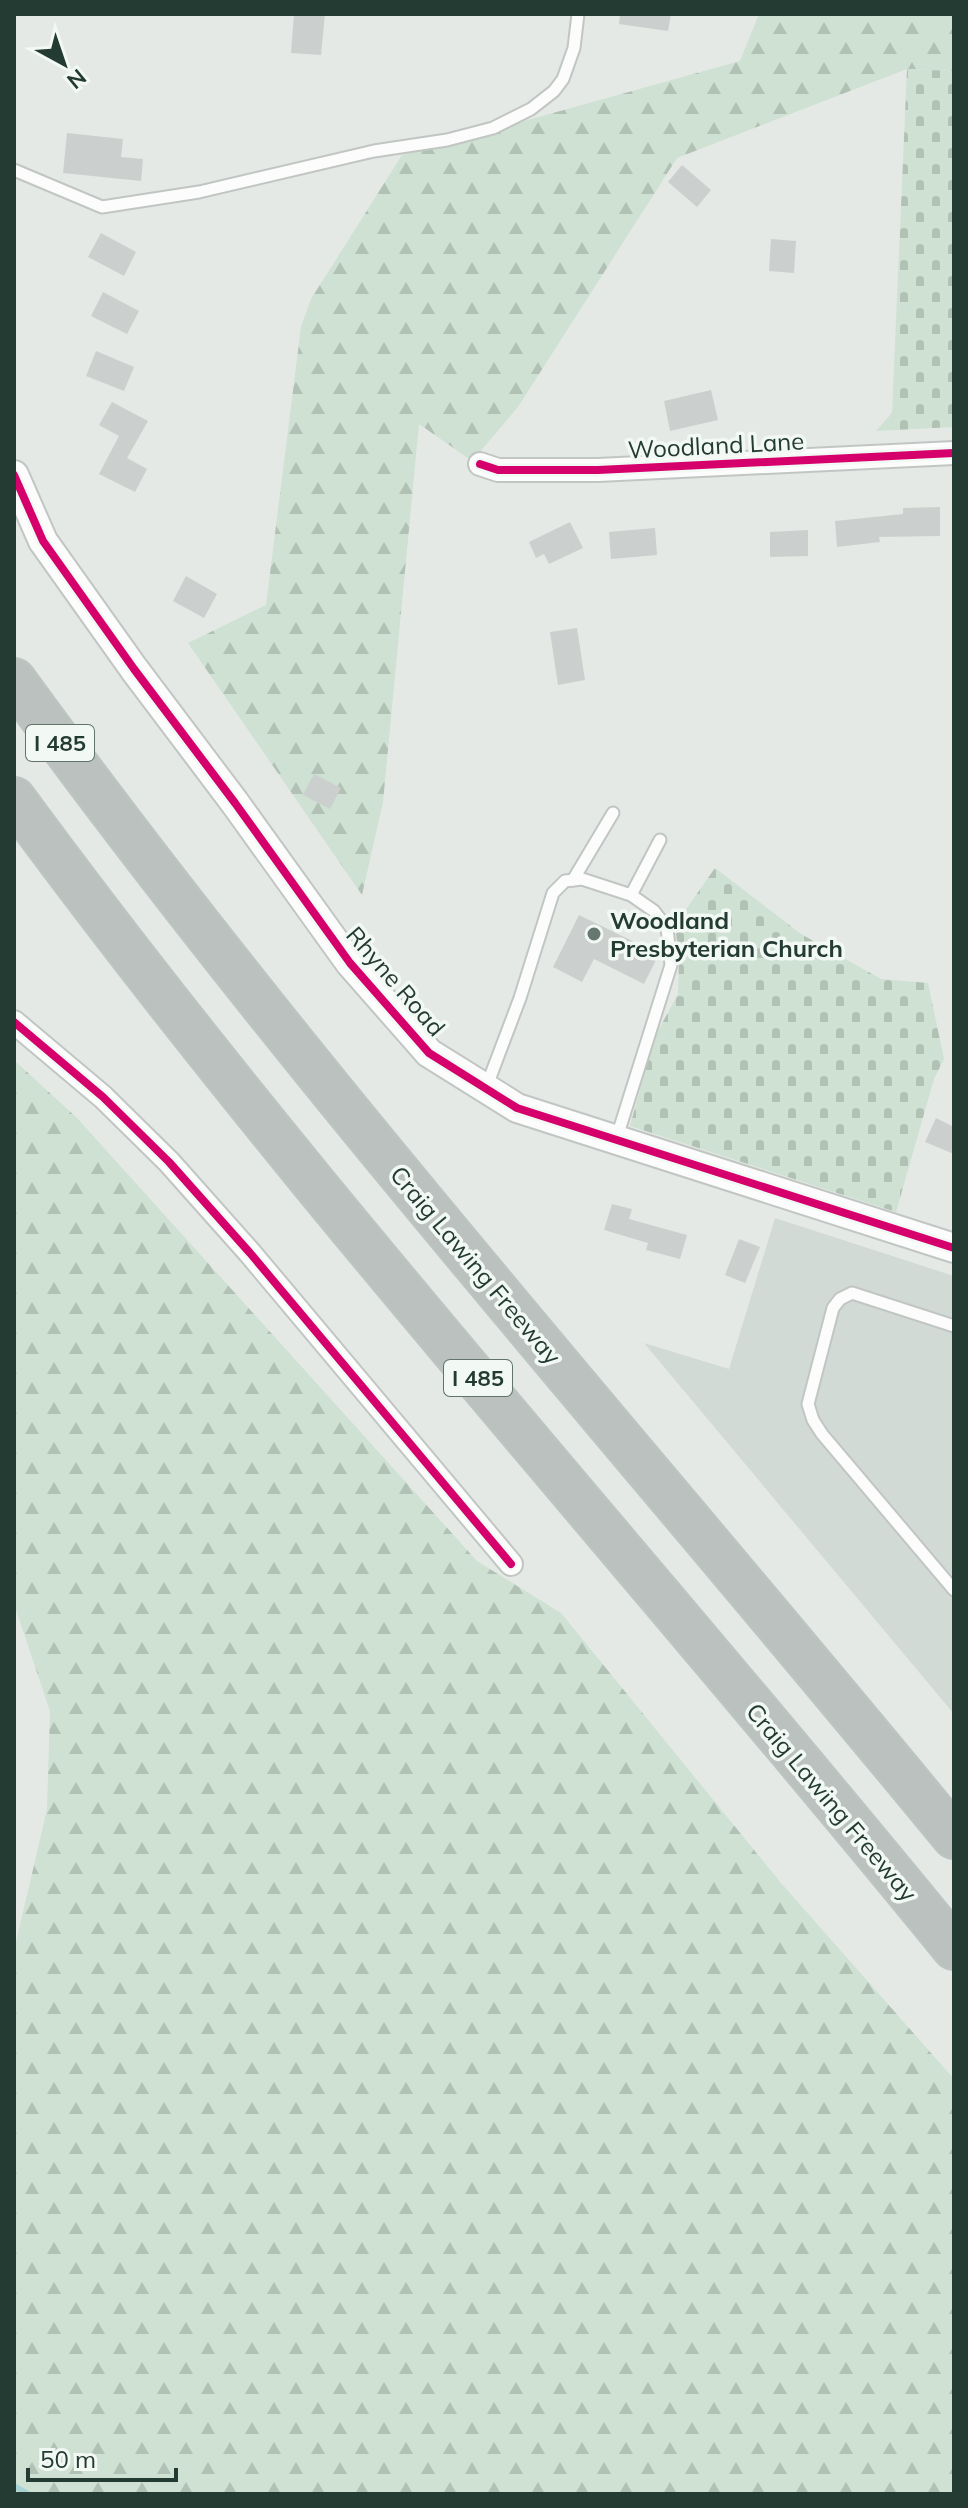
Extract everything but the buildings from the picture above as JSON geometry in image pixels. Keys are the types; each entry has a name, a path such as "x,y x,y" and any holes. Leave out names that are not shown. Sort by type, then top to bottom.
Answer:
{"highway":[{"name":"Craig Lawing Freeway","path":"14,680 159,875 297,1048 954,1837"},
{"name":"Craig Lawing Freeway","path":"14,799 187,1025 305,1170 954,1948"}],"street":[{"name":"Woodland Lane","path":"480,464 498,470 598,470 954,453"},
{"name":"Rhyne Road","path":"14,475 43,541 134,669 350,963 429,1053 517,1108 954,1248"},
{"path":"14,1022 103,1097 169,1162 260,1265 511,1564"}],"lane":[{"path":"14,170 102,207 199,192 374,151 447,140 493,128 531,109 554,91 569,66 578,14"},
{"path":"573,880 613,813"},
{"path":"631,895 660,840"},
{"path":"486,1088 520,998 553,893 565,881 582,879 631,895 654,911 667,928 671,965 616,1140"},
{"path":"954,1326 852,1293 840,1299 833,1308 808,1404 822,1434 954,1590"},
{"path":"940,1573 954,1567"}],"shaded area":[{"path":"775,1218 954,1276 954,1714 644,1343 729,1369"}],"green space":[{"path":"759,14 954,14 954,71 907,69 677,158 518,407 472,461 419,424 383,802 362,895 188,643 266,605 301,327 311,299 402,155 740,61"},
{"path":"907,69 954,71 954,427 876,431 892,413"},
{"path":"715,868 801,934 881,979 928,983 944,1059 934,1079 896,1212 630,1126 654,1038 678,994 679,959 675,925"},
{"path":"14,1060 77,1118 477,1561 561,1613 781,1883 954,2079 954,2494 14,2494 14,1951 47,1809 50,1711 14,1604"}],"waterway":[{"path":"14,2486 28,2494"}],"cycle path":[{"path":"480,464 498,470 598,470 954,453"},
{"path":"14,475 43,541 134,669 350,963 429,1053 517,1108 954,1248"},
{"path":"14,1022 103,1097 169,1162 250,1253 511,1564"}],"place":[{"name":"Woodland Presbyterian Church","path":"594,934"}]}
